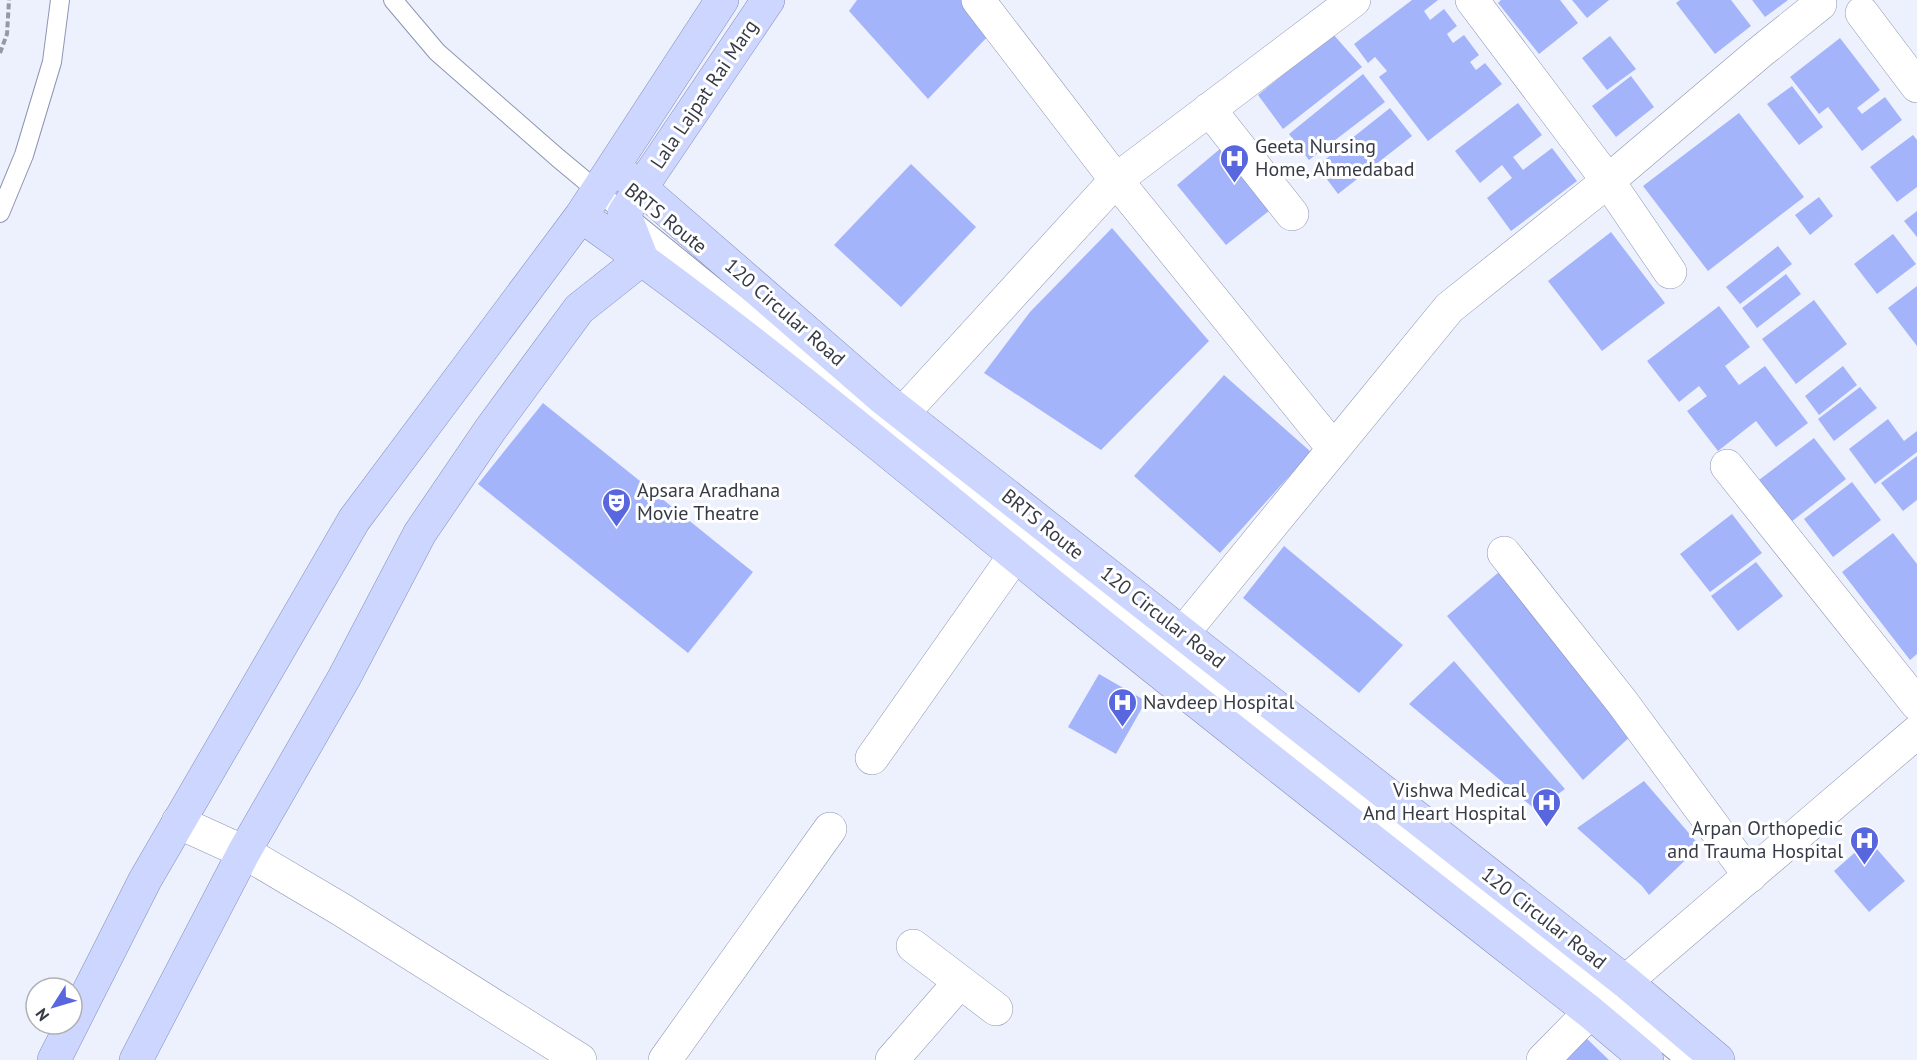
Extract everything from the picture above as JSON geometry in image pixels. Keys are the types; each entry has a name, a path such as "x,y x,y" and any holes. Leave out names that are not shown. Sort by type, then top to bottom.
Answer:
{"main road":[{"path":"54,1060 145,880 354,520 598,192 722,0"},
{"name":"Lala Lajpat Rai Marg","path":"632,200 768,0"},
{"name":"120 Circular Road","path":"598,192 632,200 1183,633 1609,997 1647,1060"},
{"name":"120 Circular Road","path":"598,192 642,258 737,331 1232,731 1609,997 1718,1060"},
{"path":"136,1060 244,852 344,678 420,533 490,430 579,309 642,258 632,200"}],"street":[{"path":"978,0 1116,180 1334,449"},
{"path":"903,413 1116,180 1354,0"},
{"path":"1472,0 1608,181 1670,272"},
{"path":"1183,633 1449,308 1608,181 1759,53 1853,4 1917,86"},
{"path":"1209,109 1292,214"},
{"path":"1727,466 1917,704"},
{"path":"1504,553 1622,702 1750,876"},
{"path":"872,758 1015,555"},
{"path":"1543,1060 1609,997 1917,732"},
{"path":"178,822 244,852 342,910 545,1051 580,1060"},
{"path":"666,1060 830,829"},
{"path":"913,946 996,1009"},
{"path":"892,1060 960,982"}],"lane":[{"path":"0,213 24,155 52,62 60,0"},
{"name":"BRTS Route","path":"393,0 437,52 598,192"},
{"name":"BRTS Route","path":"632,200 997,516 1246,714 1609,997 1685,1060"}],"path":[{"path":"0,53 7,34 9,0"}],"building":[{"path":"857,0 966,0 992,32 928,99 849,11"},
{"path":"1412,0 1438,0 1424,11 1430,20 1444,9 1457,26 1447,34 1453,43 1464,35 1479,55 1470,62 1476,70 1485,63 1502,84 1428,141 1379,77 1387,71 1375,57 1368,63 1354,44"},
{"path":"1501,0 1560,0 1578,23 1539,54 1498,3"},
{"path":"1572,0 1609,0 1587,18"},
{"path":"1680,0 1731,0 1751,26 1715,54 1676,3"},
{"path":"1752,0 1788,0 1765,17"},
{"path":"1333,34 1362,67 1283,129 1258,95"},
{"path":"1610,36 1636,69 1607,90 1582,58"},
{"path":"1840,38 1880,90 1857,108 1862,114 1885,97 1902,120 1862,151 1828,107 1819,114 1790,77"},
{"path":"1363,74 1385,102 1309,160 1289,134"},
{"path":"1631,76 1654,107 1616,137 1592,106"},
{"path":"1792,86 1823,127 1799,145 1767,104"},
{"path":"1518,103 1542,135 1513,157 1523,170 1552,148 1577,181 1511,231 1487,198 1512,178 1502,165 1480,183 1455,151"},
{"path":"1390,108 1412,136 1338,194 1317,166"},
{"path":"1739,113 1804,197 1708,271 1643,186"},
{"path":"1913,135 1917,140 1917,187 1897,202 1870,167"},
{"path":"1227,143 1275,206 1226,245 1177,185"},
{"path":"911,164 976,227 901,307 834,245"},
{"path":"1819,197 1833,216 1810,235 1795,215"},
{"path":"1917,211 1917,237 1904,221"},
{"path":"1112,228 1209,341 1101,450 984,373 1030,312"},
{"path":"1611,232 1665,303 1602,351 1548,281"},
{"path":"1893,234 1916,264 1877,294 1854,264"},
{"path":"1778,246 1792,264 1740,304 1726,287"},
{"path":"1786,274 1801,294 1757,328 1742,308"},
{"path":"1917,286 1917,346 1888,308"},
{"path":"1814,300 1847,344 1796,384 1762,339"},
{"path":"1719,306 1750,347 1725,366 1739,385 1765,366 1808,423 1776,447 1756,421 1718,451 1687,411 1707,396 1699,386 1679,402 1647,361"},
{"path":"1843,366 1857,385 1819,415 1805,396"},
{"path":"1224,375 1311,452 1220,553 1134,476"},
{"path":"1860,387 1877,408 1834,441 1818,419"},
{"name":"Apsara Aradhana Movie Theatre","path":"543,403 753,572 688,653 478,484"},
{"path":"1888,419 1904,441 1917,431 1917,452 1875,484 1849,449"},
{"path":"1814,438 1846,479 1791,522 1759,480"},
{"path":"1917,456 1917,500 1903,511 1881,483"},
{"path":"1852,482 1881,520 1833,557 1804,519"},
{"path":"1732,514 1762,553 1710,592 1680,554"},
{"path":"1893,533 1917,564 1917,654 1910,660 1842,572"},
{"path":"1284,546 1403,645 1359,693 1243,598"},
{"path":"1756,562 1783,596 1738,631 1711,596"},
{"path":"1499,572 1633,734 1583,780 1447,616"},
{"path":"1454,661 1565,789 1536,810 1409,704"},
{"path":"1099,674 1146,701 1116,754 1068,727"},
{"path":"1644,781 1700,846 1649,895 1642,886 1577,828"},
{"path":"1869,840 1905,881 1869,912 1834,871"},
{"path":"1582,1034 1609,1060 1556,1060"}],"place":[{"name":"Geeta Nursing Home, Ahmedabad","path":"1234,184"},
{"name":"Apsara Aradhana Movie Theatre","path":"616,528"},
{"name":"Navdeep Hospital","path":"1122,728"},
{"name":"Vishwa Medical And Heart Hospital","path":"1547,828"},
{"name":"Arpan Orthopedic and Trauma Hospital","path":"1864,866"}]}
